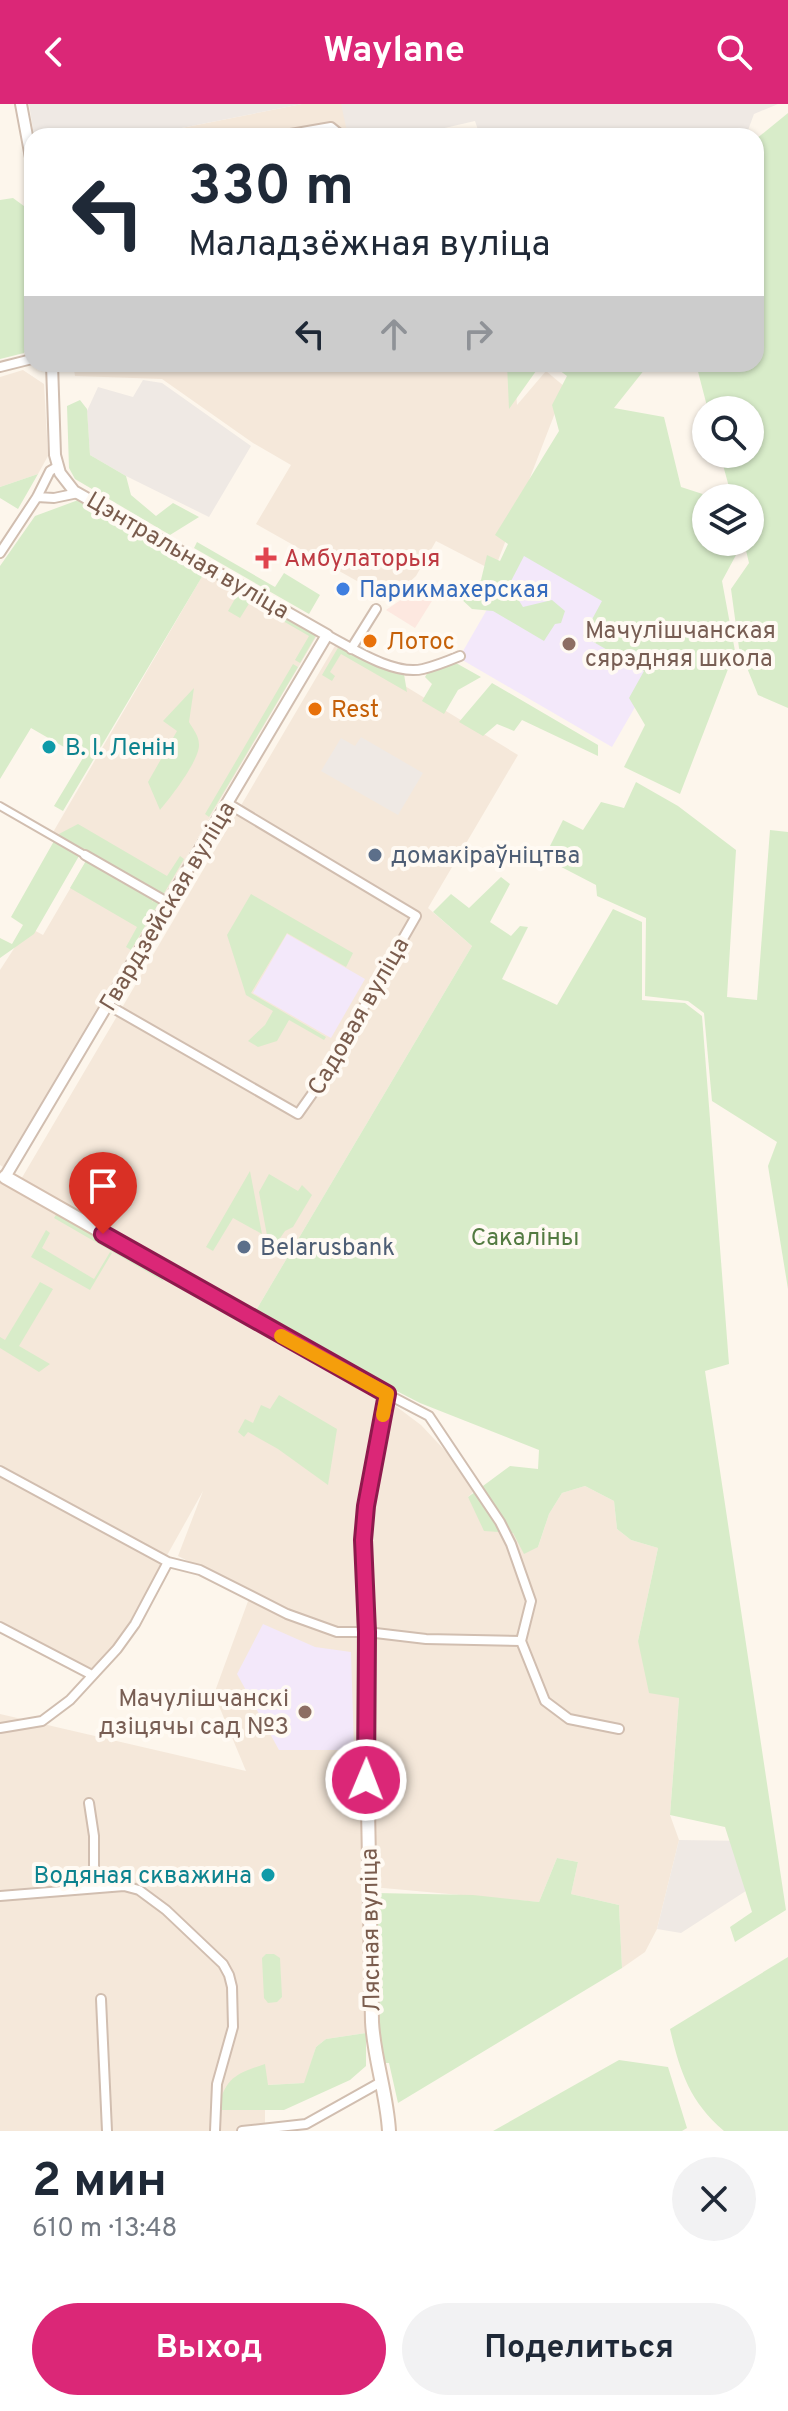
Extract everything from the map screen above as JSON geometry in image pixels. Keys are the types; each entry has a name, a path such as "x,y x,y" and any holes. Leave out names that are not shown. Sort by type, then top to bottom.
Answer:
{"main road":[{"path":"3,1176 387,1394"},
{"name":"Лясная вуліца","path":"387,1394 366,1506 363,1540 372,2022 375,2057 388,2110 389,2131"}],"street":[{"path":"21,104 25,128"},
{"path":"0,367 24,361"},
{"path":"0,553 37,497 50,471 57,467 52,372"},
{"name":"Цэнтральная вуліца","path":"57,467 63,479 78,493 327,635"},
{"path":"37,497 54,498 78,493"},
{"path":"351,649 376,609"},
{"path":"327,635 382,663 412,671 460,656"},
{"name":"Гвардзейская вуліца","path":"3,1176 327,635"},
{"name":"Садовая вуліца","path":"108,1005 298,1114 322,1080 416,916 227,803"},
{"path":"0,806 167,902"},
{"path":"387,1394 429,1416 500,1522 531,1601 521,1641 545,1701 569,1719 619,1729"},
{"path":"0,1471 168,1562 200,1570 287,1614 337,1632 426,1639 521,1641"},
{"path":"0,1728 42,1721 70,1700 117,1649 135,1624 168,1562"},
{"path":"0,1627 92,1675"},
{"path":"89,1803 94,1836 94,1888"},
{"path":"0,1896 124,1886 139,1890 223,1964 232,1987 233,2027 217,2084 215,2131"},
{"path":"101,1999 107,2131"},
{"path":"242,2131 306,2124 381,2082"}],"shaded area":[{"path":"29,104 302,104 181,128 33,128"},
{"path":"302,104 342,104 347,128 181,128"},
{"path":"341,104 778,104 754,114 749,128 477,128 475,121 445,128 346,128"},
{"path":"23,370 44,384 48,456 38,474 0,487 0,377"},
{"path":"74,372 515,372 517,405 545,372 565,387 494,571 436,541 416,576 387,598 256,524 291,465 253,443 162,379 75,376"},
{"path":"143,380 162,383 251,446 209,517 90,455 87,411 98,387 133,397"},
{"name":"Мачулішчанская сярэдняя школа","path":"527,540 680,629 612,747 459,658"},
{"path":"207,568 319,632 163,897 52,834"},
{"path":"426,584 435,596 415,628 386,610 411,593 415,597 421,592 419,588"},
{"path":"336,644 518,755 428,908 472,946 252,1317 20,1181"},
{"path":"361,737 423,773 398,815 321,771 341,738 355,746"},
{"path":"88,858 161,900 3,1167 0,1165 0,970 28,927 43,935"},
{"path":"287,934 365,979 331,1038 253,993"},
{"path":"0,1179 397,1407 421,1425 452,1458 474,1491 468,1497 513,1533 538,1547 549,1514 562,1493 585,1486 614,1501 617,1529 631,1540 658,1548 638,1641 679,1698 670,1815 679,1840 657,1929 645,1952 622,1968 619,1905 571,1894 578,1862 557,1858 539,1902 361,1886 366,2033 326,2039 316,2047 305,2083 267,2085 265,2074 265,2131 0,2131 0,1714 246,1771 214,1694 251,1593 178,1556 203,1491 123,1634 93,1670 0,1623"},
{"name":"Мачулішчанскі дзіцячы сад №3","path":"263,1624 315,1647 351,1652 354,1750 279,1750 237,1674"},
{"path":"679,1840 747,1841 752,1887 681,1933 657,1929"}],"green space":[{"path":"788,113 788,708 758,695 739,648 731,589 749,563 747,556 764,556 764,484 728,484 724,468 764,468 764,396 704,396 698,372 764,372 764,132"},
{"path":"13,198 24,206 24,353 0,359 0,200"},
{"path":"507,372 535,372 509,409"},
{"path":"562,372 643,372 614,408 664,417 681,487 692,491 692,556 735,556 722,581 735,651 680,794 624,767 645,725 629,698 644,671 583,636 602,601 524,556 509,585 523,607 552,600 565,611 561,623 555,624 544,641 493,611 472,609 459,597 464,586 481,580 487,555 500,561 508,544 495,535 559,431 552,405 567,376"},
{"path":"80,400 87,409 90,455 126,476 131,495 156,516 173,503 199,517 170,535 75,479 69,468 67,406"},
{"path":"38,474 18,509 0,498 0,487"},
{"path":"81,499 206,570 63,811 54,806 83,758 31,728 0,779 0,566 35,516"},
{"path":"197,542 275,587 284,573 320,595 309,614 194,548"},
{"path":"240,590 317,634 300,663 295,660 309,636 250,602 240,618 228,611"},
{"path":"339,646 404,674 407,692 341,654 330,672 335,676 332,681 322,675"},
{"path":"456,663 481,677 458,690 444,714 422,701 432,684 425,677 428,672"},
{"path":"293,664 298,667 209,817 205,814"},
{"path":"492,683 598,745 598,756 522,720 514,731 497,724 483,736 459,722"},
{"path":"194,688 189,722 198,739 198,752 184,779 160,810 148,782 177,731 163,721"},
{"path":"636,782 678,806 736,850 727,997 757,1000 770,830 788,832 788,1289 768,1166 777,1142 712,1101 704,1013 688,1001 645,996 646,918 597,896 596,885 544,858 563,820 583,830 601,802 624,808"},
{"path":"78,824 167,876 180,856 184,859 163,895 57,835"},
{"path":"54,841 79,856 34,934 0,958 0,938 12,944 23,925 11,917"},
{"path":"87,859 154,898 151,904 155,898 160,901 131,950 126,947 137,927 70,888"},
{"name":"Сакаліны","path":"501,877 510,884 490,922 511,936 520,926 528,927 502,979 557,1005 613,909 642,922 642,1000 685,1003 702,1016 729,1364 705,1371 786,1910 735,1942 730,1927 752,1912 725,1827 670,1815 679,1698 649,1693 638,1641 658,1548 631,1540 617,1529 614,1501 585,1486 562,1493 549,1514 538,1547 524,1554 513,1533 484,1531 468,1497 510,1466 538,1469 539,1450 420,1403 252,1317 472,946 433,912 451,894 469,908"},
{"path":"251,894 353,953 346,967 287,933 251,993 326,1037 324,1040 289,1020 277,1041 258,1047 248,1041 265,1025 273,1011 246,995 227,935"},
{"path":"250,1171 262,1234 233,1218 213,1251 206,1247"},
{"path":"269,1174 298,1191 302,1185 312,1195 293,1227 285,1231 276,1244 268,1241 259,1192"},
{"path":"58,1211 160,1269 163,1281 54,1218"},
{"path":"46,1230 50,1233 42,1248 94,1279 112,1253 90,1290 31,1257"},
{"path":"40,1282 53,1289 19,1346 50,1364 39,1372 0,1348 0,1337 5,1340"},
{"path":"279,1395 337,1429 328,1485 278,1449 248,1432 244,1437 238,1432 245,1419 253,1423 261,1405 270,1409"},
{"path":"557,1858 578,1862 571,1894 619,1905 622,1968 398,2103 389,2063 382,2063 376,2025 376,1893 473,1895 539,1902"},
{"path":"266,1954 280,1958 282,1997 277,2002 268,2003 264,1998 262,1958"},
{"path":"788,1957 788,2131 724,2131 694,2097 670,2029"},
{"path":"366,2033 366,2066 350,2080 284,2110 218,2110 228,2084 246,2071 265,2064 268,2085 304,2083 316,2047 326,2039"},
{"path":"619,2060 668,2067 687,2128 682,2131 493,2131"}],"slow traffic":[{"path":"281,1336 387,1394 383,1415"}],"place":[{"name":"Амбулаторыя","path":"266,558"},
{"name":"Парикмахерская","path":"343,589"},
{"name":"Лотос","path":"370,641"},
{"name":"Мачулішчанская сярэдняя школа","path":"569,644"},
{"name":"Rest","path":"315,709"},
{"name":"В. І. Ленін","path":"49,747"},
{"name":"домакіраўніцтва","path":"375,855"},
{"name":"Belarusbank","path":"244,1247"},
{"name":"Мачулішчанскі дзіцячы сад №3","path":"305,1712"},
{"name":"Водяная скважина","path":"268,1875"}],"route":[{"path":"103,1234 387,1394 366,1506 363,1540 367,1632 366,1780"}]}
